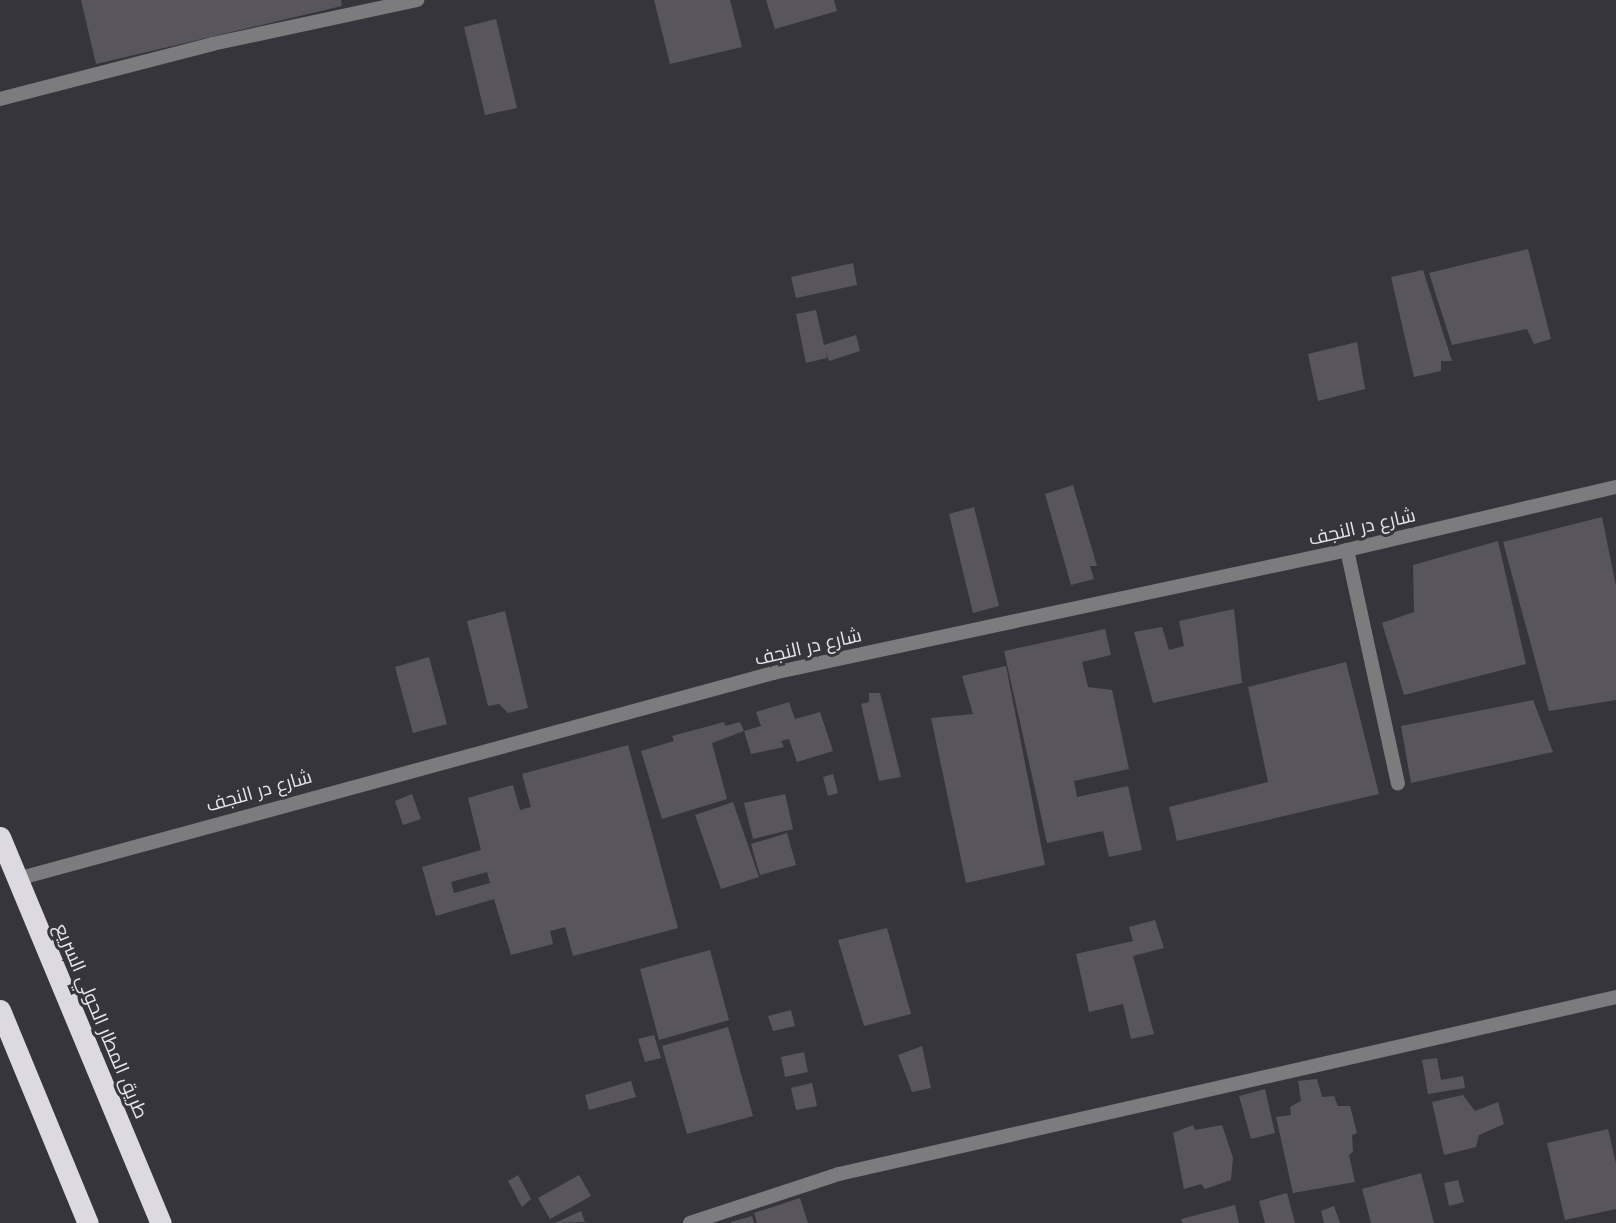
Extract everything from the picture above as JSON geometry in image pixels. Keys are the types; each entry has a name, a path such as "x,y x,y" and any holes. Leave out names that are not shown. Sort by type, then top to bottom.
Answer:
{"highway":[{"name":"طريق المطار الحولي السريع","path":"0,837 161,1223"},
{"path":"0,1010 88,1223"}],"street":[{"path":"0,99 212,44 417,0"},
{"name":"شارع در النجف","path":"17,879 773,673 1347,550 1616,487"},
{"path":"1347,550 1398,784"},
{"path":"690,1223 839,1174 1616,997"}],"building":[{"path":"81,0 341,0 342,6 96,64"},
{"path":"654,0 730,0 742,47 670,64"},
{"path":"766,0 834,0 837,11 775,29"},
{"path":"496,19 517,108 485,115 464,27"},
{"path":"1528,249 1551,339 1534,344 1527,329 1452,345 1429,273"},
{"path":"853,263 857,285 796,298 791,277"},
{"path":"1423,270 1452,361 1441,361 1441,371 1414,377 1391,277"},
{"path":"816,310 824,345 856,335 860,351 829,361 825,349 827,358 806,363 796,314"},
{"path":"1357,342 1365,389 1318,401 1308,354"},
{"path":"1073,485 1097,566 1090,566 1094,579 1071,585 1045,494"},
{"path":"974,507 999,606 973,613 949,514"},
{"path":"1602,517 1616,586 1616,700 1549,711 1503,542"},
{"path":"1498,541 1526,664 1404,695 1382,623 1414,612 1413,565"},
{"path":"1234,609 1242,683 1153,703 1134,632 1162,627 1169,650 1184,646 1179,621"},
{"path":"505,611 528,708 508,713 499,704 488,706 467,621"},
{"path":"1105,629 1111,655 1082,662 1088,687 1112,690 1129,769 1074,781 1077,797 1128,786 1142,850 1109,857 1103,831 1047,843 1004,651"},
{"path":"429,657 447,724 413,733 395,667"},
{"path":"1346,662 1379,794 1177,841 1169,807 1268,782 1248,687"},
{"path":"1006,666 1045,865 966,883 931,718 973,714 962,676"},
{"path":"869,693 880,693 901,777 879,781 861,704 869,702"},
{"path":"1533,700 1553,752 1411,783 1401,726"},
{"path":"789,702 795,719 820,712 833,751 797,762 789,739 781,741 784,747 751,754 744,731 761,726 756,712"},
{"path":"724,722 725,726 740,722 744,731 712,743 727,799 662,819 641,751 674,741 672,736"},
{"path":"628,745 678,928 573,956 565,927 550,931 553,944 511,955 494,899 436,916 422,867 481,850 468,798 513,785 520,810 531,807 522,774","holes":["487,872 490,883 454,893 451,882"]},
{"path":"833,774 838,793 828,796 823,777"},
{"path":"412,794 421,819 403,825 395,801"},
{"path":"785,794 793,829 753,839 744,803"},
{"path":"733,802 759,877 721,889 695,815"},
{"path":"787,833 796,865 760,875 751,844"},
{"path":"1155,920 1164,948 1133,956 1154,1034 1131,1039 1123,1004 1089,1012 1076,954 1133,941 1129,927"},
{"path":"887,928 911,1014 864,1026 838,940"},
{"path":"710,950 729,1020 659,1040 640,969"},
{"path":"791,1010 795,1026 773,1031 768,1016"},
{"path":"728,1027 753,1116 687,1134 662,1046"},
{"path":"654,1035 661,1058 645,1062 638,1039"},
{"path":"922,1046 931,1088 912,1092 898,1055"},
{"path":"804,1052 808,1072 785,1077 781,1057"},
{"path":"1437,1058 1441,1080 1463,1076 1465,1088 1428,1094 1422,1060"},
{"path":"1317,1079 1322,1097 1334,1096 1338,1106 1350,1106 1357,1133 1352,1135 1353,1152 1349,1155 1355,1182 1293,1193 1276,1117 1291,1115 1290,1107 1301,1101 1298,1081"},
{"path":"631,1081 636,1097 589,1110 585,1095"},
{"path":"812,1083 817,1106 796,1110 791,1088"},
{"path":"1265,1089 1275,1133 1251,1139 1239,1096"},
{"path":"1463,1095 1475,1111 1498,1102 1504,1124 1479,1135 1476,1147 1444,1155 1432,1102"},
{"path":"1193,1125 1195,1130 1222,1125 1233,1158 1231,1180 1205,1189 1201,1184 1184,1189 1173,1133"},
{"path":"1608,1129 1616,1164 1616,1209 1565,1220 1547,1143"},
{"path":"1421,1173 1434,1223 1371,1223 1362,1189"},
{"path":"518,1175 531,1199 522,1207 508,1181"},
{"path":"579,1175 591,1196 550,1219 538,1198"},
{"path":"1458,1180 1464,1202 1449,1206 1444,1183"},
{"path":"1287,1193 1295,1223 1265,1223 1259,1201"},
{"path":"800,1198 808,1223 757,1223 754,1213"},
{"path":"1235,1205 1239,1223 1182,1223 1181,1219"},
{"path":"1334,1206 1340,1223 1324,1223 1321,1211"},
{"path":"581,1211 585,1222 555,1223"},
{"path":"752,1216 754,1223 731,1223 731,1222"}]}
